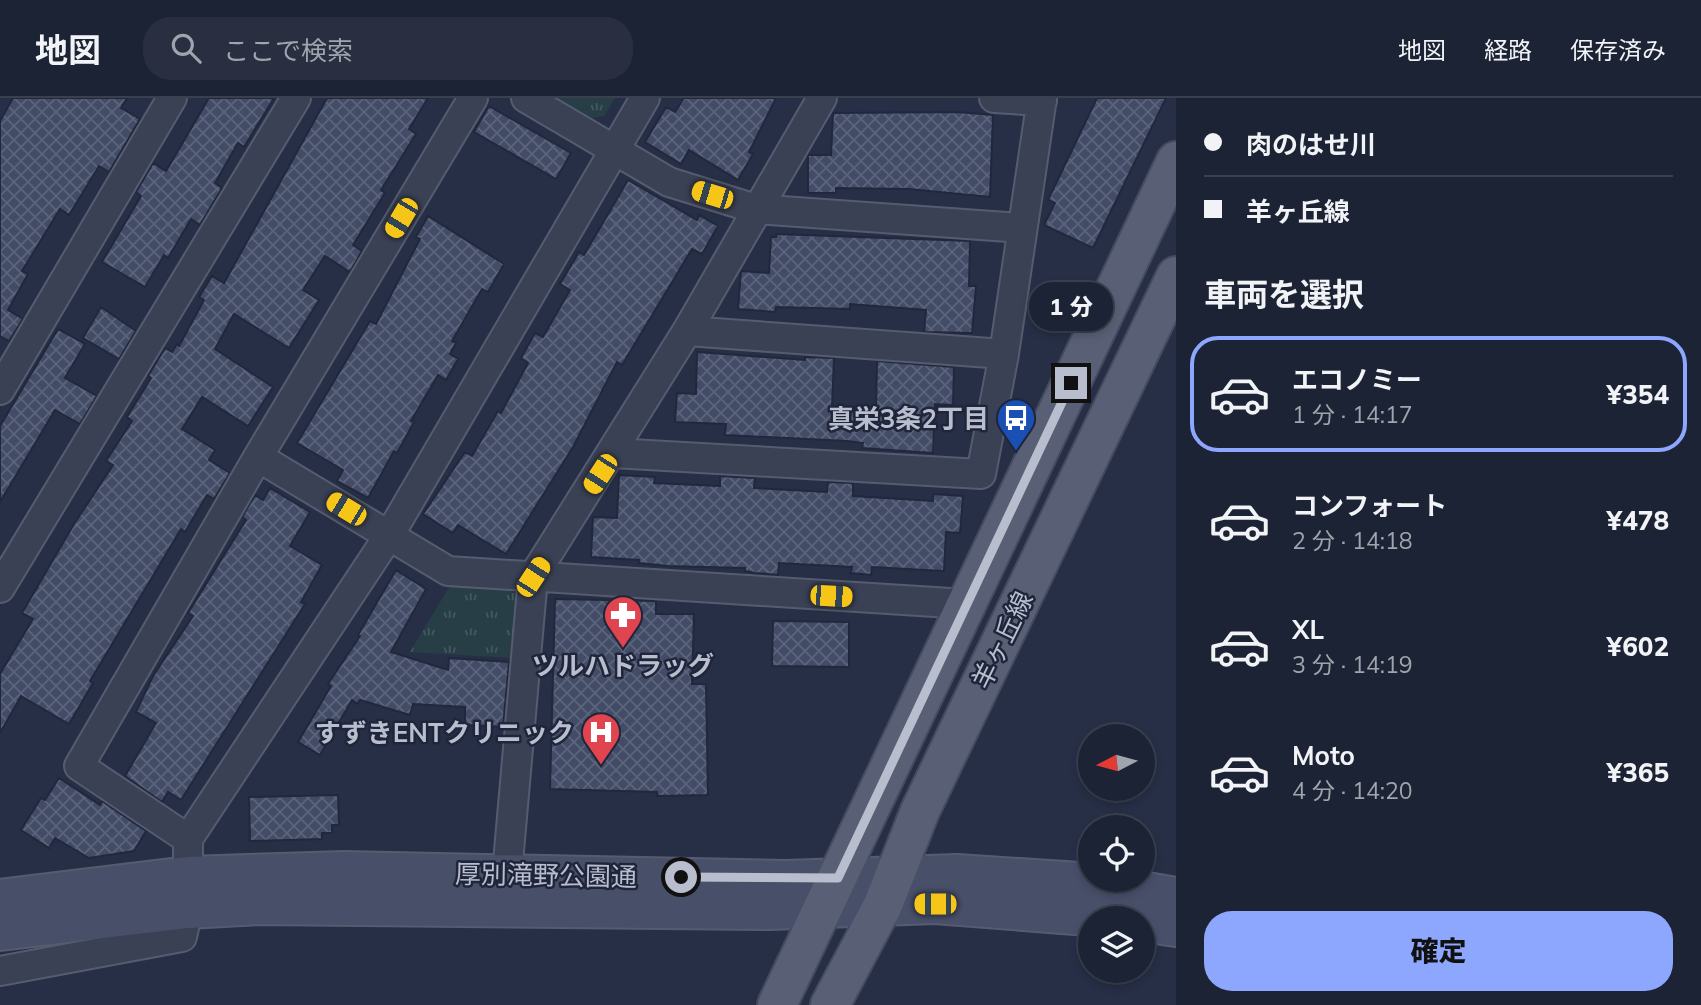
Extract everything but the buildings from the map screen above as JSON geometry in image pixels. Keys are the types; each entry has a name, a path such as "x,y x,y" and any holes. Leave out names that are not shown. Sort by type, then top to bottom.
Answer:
{"main road":[{"name":"羊ヶ丘線","path":"781,997 1176,161"},
{"name":"羊ヶ丘線","path":"836,995 889,890 920,811 1172,295"},
{"name":"厚別滝野公園通","path":"0,899 188,875 344,871 508,874 831,893"},
{"name":"厚別滝野公園通","path":"0,931 188,875 336,904 831,893 889,890 957,874 1096,883 1176,897"},
{"name":"厚別滝野公園通","path":"889,890 935,904 1078,915"},
{"path":"1155,924 1176,927"}],"street":[{"path":"0,390 172,98"},
{"path":"0,588 296,98"},
{"path":"188,875 79,766 258,457 473,98"},
{"path":"526,98 669,182 756,209 1021,228"},
{"path":"0,971 183,937 188,875 645,98"},
{"path":"508,874 533,577 687,331 822,98"},
{"path":"613,453 981,474 1004,354 1042,99 994,98"},
{"path":"687,331 1004,354"},
{"path":"258,457 448,571 966,604"}],"green space":[{"path":"555,98 615,98 604,116 592,118"},
{"path":"450,586 513,590 520,598 515,658 410,652"}],"place":[{"name":"真栄3条2丁目","path":"1016,452"},
{"name":"ツルハドラッグ","path":"623,649"},
{"name":"すずきENTクリニック","path":"601,766"}],"route":[{"path":"681,877 786,880 838,878 1071,383"}]}
